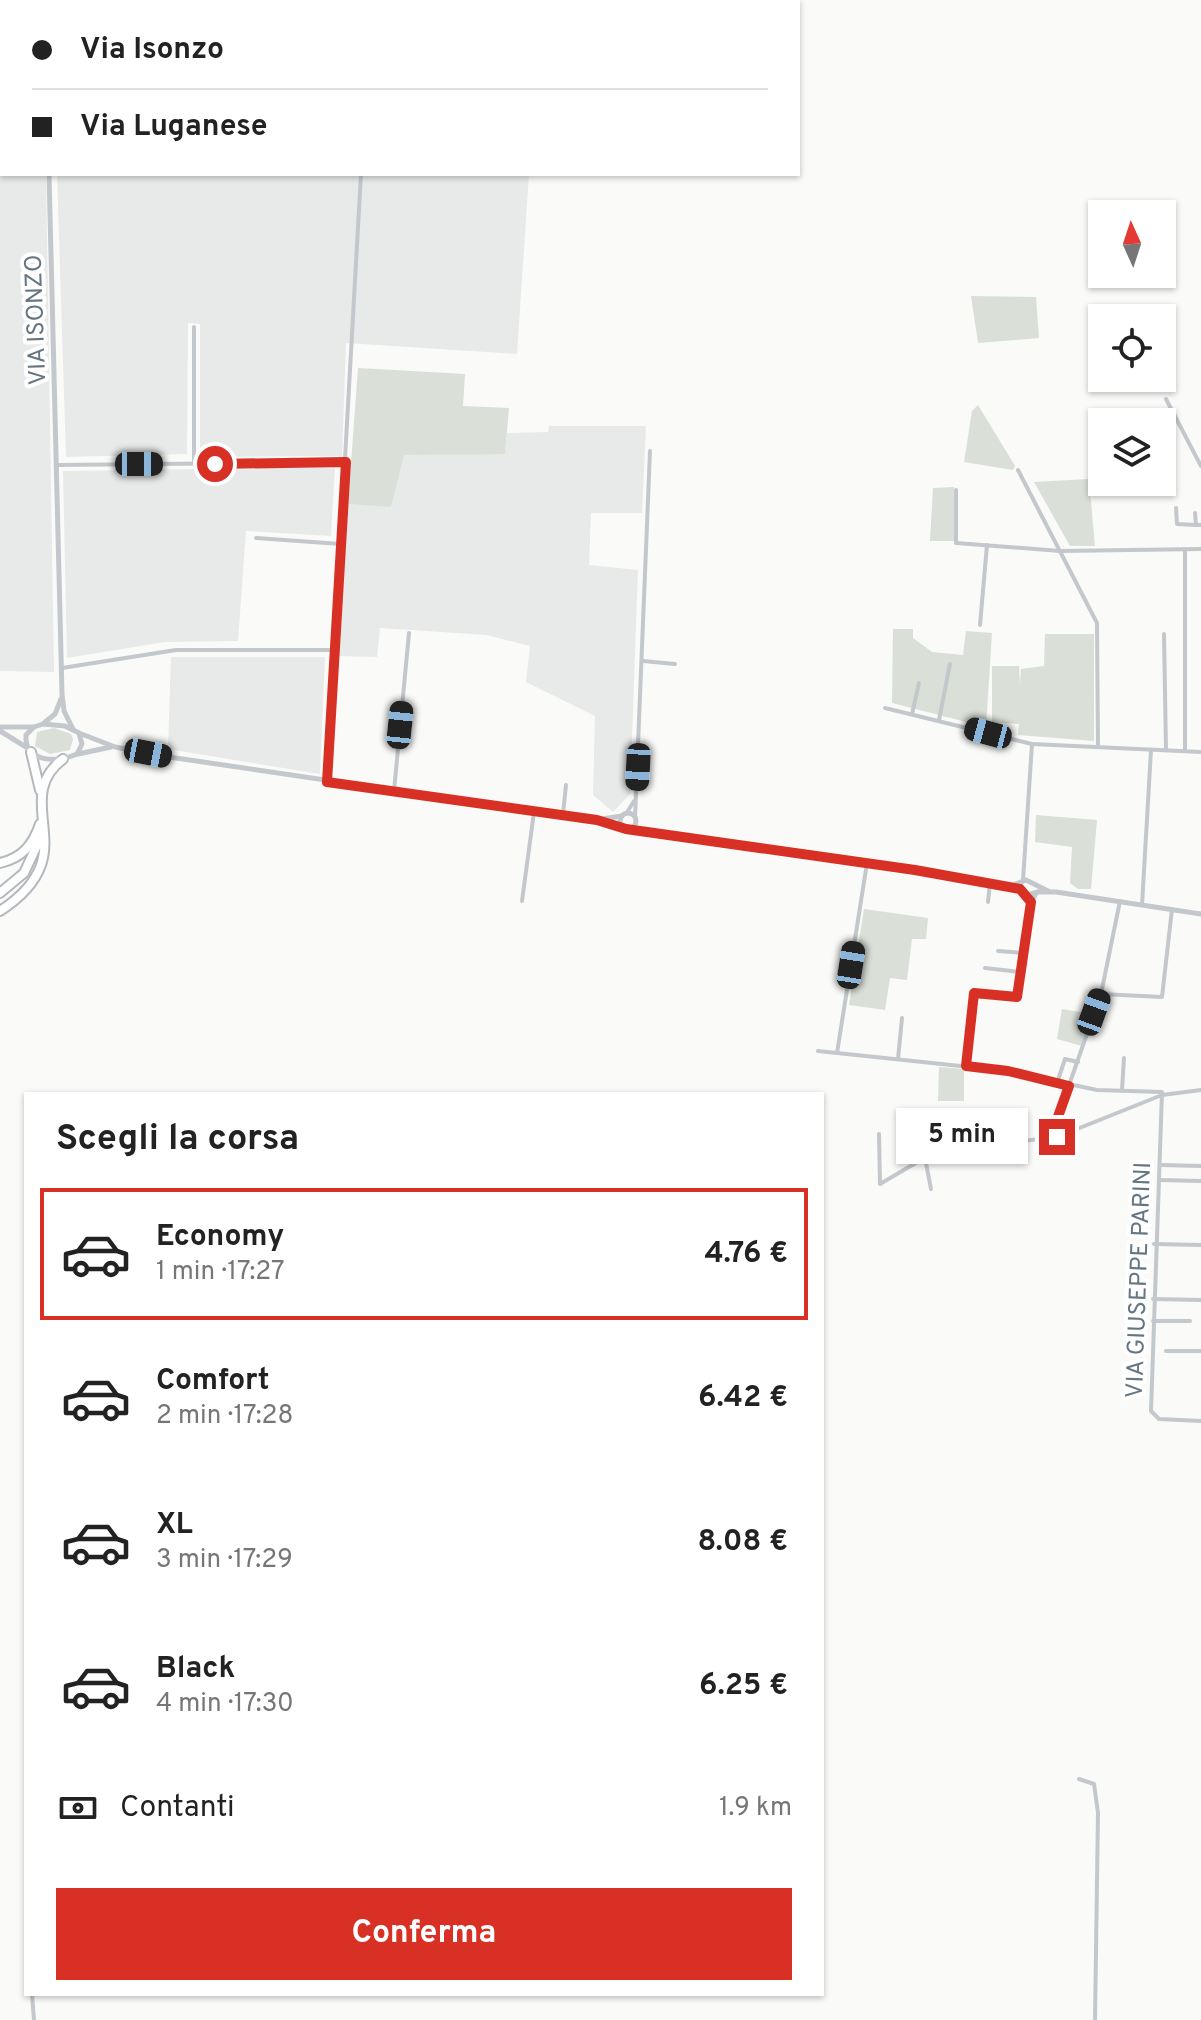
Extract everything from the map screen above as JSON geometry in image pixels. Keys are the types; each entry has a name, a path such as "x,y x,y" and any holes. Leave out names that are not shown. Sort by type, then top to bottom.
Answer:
{"highway":[{"path":"30,751 42,799"},
{"path":"0,911 24,892 40,868 44,847 42,799 48,773 63,759"},
{"path":"0,863 16,858 28,849 42,819"},
{"path":"0,893 16,882 31,865 42,830"}],"street":[{"name":"VIA ISONZO","path":"49,176 62,694 64,711 76,731"},
{"path":"327,782 361,176"},
{"path":"194,327 194,464"},
{"path":"1166,399 1201,466"},
{"path":"632,828 635,819 643,661 650,451"},
{"path":"57,465 346,462"},
{"path":"1018,470 1056,538 1097,623 1098,747"},
{"path":"956,490 956,543 1060,551 1201,549"},
{"path":"1176,508 1177,524 1198,525 1195,513"},
{"path":"256,538 341,544"},
{"path":"980,625 987,545"},
{"path":"1185,551 1185,751"},
{"path":"394,791 409,633"},
{"path":"1164,634 1166,750"},
{"path":"62,668 176,650 334,650"},
{"path":"643,661 675,664"},
{"path":"939,720 950,664"},
{"path":"912,714 919,683"},
{"path":"0,729 43,724 55,714 62,694"},
{"path":"885,708 1032,744 1201,752"},
{"path":"43,724 76,731 115,747 327,782 597,820 622,827 1010,886 1031,881"},
{"path":"30,751 26,735 34,727"},
{"path":"0,729 44,759 63,759 115,747"},
{"path":"76,731 82,744 77,754"},
{"path":"1031,902 1021,884 1025,873 1032,744"},
{"path":"1142,905 1151,750"},
{"path":"563,816 566,785"},
{"path":"622,827 624,815 635,799"},
{"path":"522,901 534,812"},
{"path":"597,820 624,815 650,831"},
{"path":"837,1053 867,863"},
{"path":"1025,873 1037,891"},
{"path":"988,902 990,883"},
{"path":"966,1066 974,993 1017,997 1031,902 1037,891"},
{"path":"1027,895 1049,891 1201,914"},
{"path":"1057,1137 1055,1125 1101,994 1120,901"},
{"path":"1101,994 1162,997 1172,909"},
{"path":"998,951 1023,953"},
{"path":"985,968 1020,972"},
{"path":"898,1059 902,1018"},
{"path":"818,1051 966,1066 1069,1086 1162,1092 1162,1095"},
{"path":"1122,1090 1124,1058"},
{"path":"1057,1083 1065,1059 1078,1062"},
{"path":"879,1134 880,1184 936,1151 1057,1137 1162,1095 1201,1090"},
{"name":"VIA GIUSEPPE PARINI","path":"1162,1095 1154,1244 1152,1415 1159,1419 1201,1421"},
{"path":"913,1165 914,1123"},
{"path":"925,1158 931,1189"},
{"path":"1160,1165 1201,1166"},
{"path":"1159,1180 1201,1181"},
{"path":"1154,1244 1201,1245"},
{"path":"1153,1299 1201,1300"},
{"path":"1153,1321 1190,1321"},
{"path":"1166,1351 1201,1351"},
{"path":"1079,1779 1094,1784 1098,1813 1095,2020"},
{"path":"32,1996 34,2020"}],"shaded area":[{"path":"0,176 46,176 54,672 0,671"},
{"path":"57,176 529,176 517,354 346,343 342,456 200,457 200,324 188,323 187,454 66,457"},
{"path":"971,296 1036,297 1039,338 978,343"},
{"path":"358,368 465,374 463,406 509,408 505,454 404,455 391,507 348,504"},
{"path":"978,405 1015,466 1013,470 964,462 972,411"},
{"path":"549,426 646,426 642,513 591,513 589,565 638,570 630,794 613,812 593,795 595,716 526,682 530,646 487,635 380,628 377,657 338,656 348,504 391,506 404,455 505,453 507,433 548,432"},
{"path":"335,467 331,536 246,531 238,641 165,642 67,658 63,471"},
{"path":"1088,479 1095,546 1070,546 1034,482"},
{"path":"954,487 954,541 930,541 933,488"},
{"path":"893,629 913,629 913,638 932,652 963,655 966,631 992,633 986,727 892,703"},
{"path":"1045,634 1094,634 1094,741 1018,735 1019,724 992,722 992,666 1019,666 1020,685 1021,669 1044,666"},
{"path":"171,657 325,657 320,774 168,749"},
{"path":"54,728 71,734 70,750 50,754 35,746 37,732"},
{"path":"1036,815 1097,820 1091,889 1078,889 1070,883 1072,847 1035,842"},
{"path":"864,909 928,918 926,939 912,939 907,980 890,978 885,1010 849,1005"},
{"path":"1062,1009 1091,1014 1082,1046 1057,1039"},
{"path":"939,1067 964,1069 964,1101 938,1101"}],"route":[{"path":"215,464 346,462 327,782 597,820 626,829 915,870 1020,889 1031,902 1017,997 974,993 966,1066 1008,1071 1069,1086 1055,1125 1057,1137"}]}
